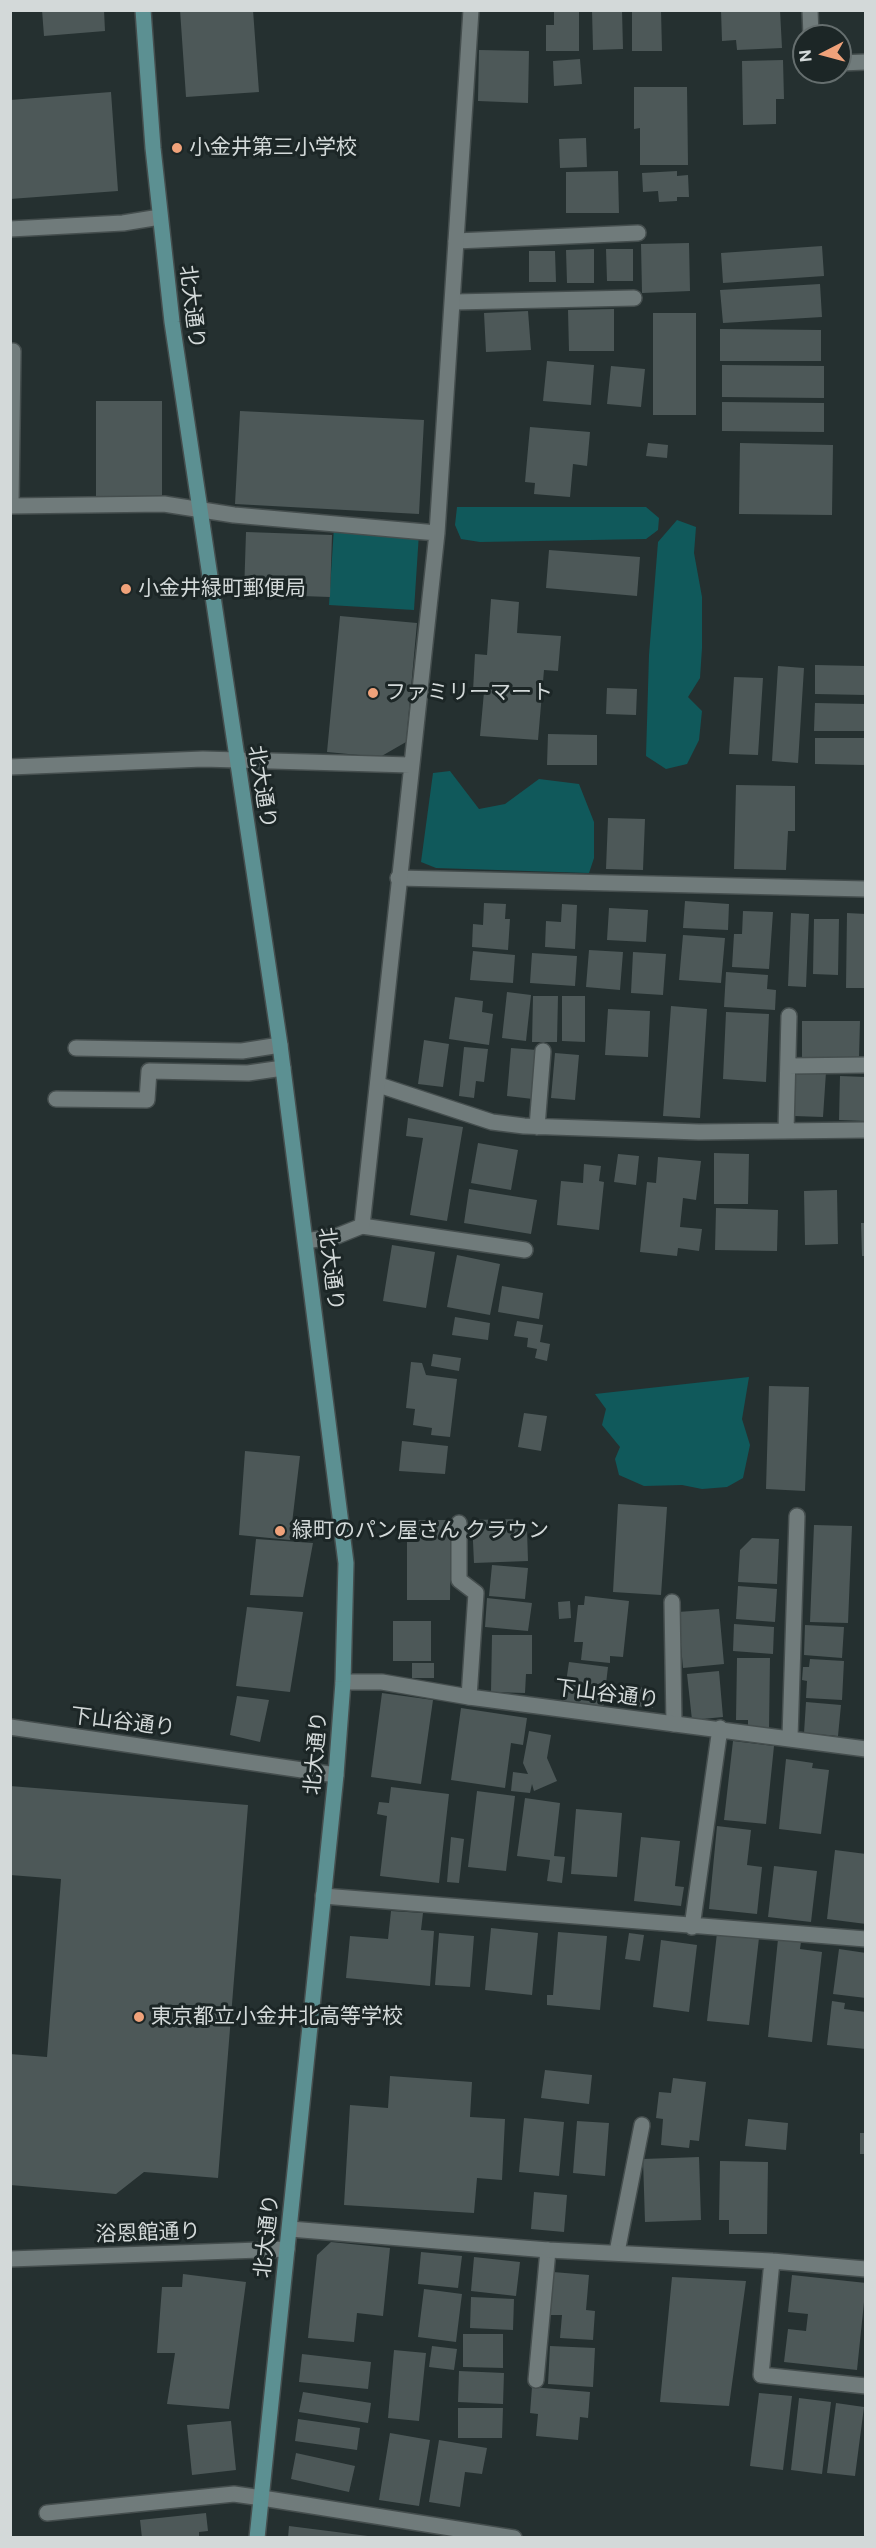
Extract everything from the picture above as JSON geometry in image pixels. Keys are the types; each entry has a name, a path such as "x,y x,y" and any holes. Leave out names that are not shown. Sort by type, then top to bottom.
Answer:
{"street":[{"name":"北大通り","path":"143,10 160,217 172,322 280,1045 346,1563 343,1682 336,1775 257,2538"},
{"path":"362,1226 379,1085 410,765 437,533 454,302 471,10"},
{"path":"10,229 123,223 160,217"},
{"path":"456,241 638,233"},
{"path":"454,302 634,298"},
{"path":"13,351 11,506 164,504 234,515 437,533"},
{"path":"10,766 203,759 410,765"},
{"path":"398,878 866,889"},
{"path":"786,1131 789,1016"},
{"path":"75,1048 242,1051 280,1045"},
{"path":"537,1126 543,1051"},
{"path":"788,1066 866,1065"},
{"path":"56,1099 147,1100 149,1071 248,1073 283,1068"},
{"path":"379,1085 492,1122 537,1126 699,1132 866,1130"},
{"path":"306,1241 337,1236 362,1226 525,1250"},
{"path":"790,1737 797,1516"},
{"path":"459,1523 459,1580 476,1593 469,1697"},
{"path":"672,1602 674,1724"},
{"name":"下山谷通り","path":"343,1682 382,1682 469,1697 790,1737 866,1749"},
{"name":"下山谷通り","path":"10,1727 336,1775"},
{"path":"692,1927 720,1728"},
{"path":"323,1896 866,1939"},
{"path":"617,2252 642,2125"},
{"path":"290,2229 548,2250 617,2252 667,2258 772,2261 866,2269"},
{"name":"浴恩館通り","path":"10,2259 287,2249"},
{"path":"536,2380 548,2250"},
{"path":"772,2261 761,2375 866,2386"},
{"path":"47,2513 234,2494 514,2538"}],"shaded area":[{"path":"457,507 646,507 659,518 658,530 646,539 480,542 461,539 455,525"},
{"path":"677,520 696,527 694,553 702,597 702,648 700,678 688,697 702,711 699,740 687,764 666,769 646,756 649,655 658,542"},
{"path":"334,527 419,533 414,610 329,605"},
{"path":"450,771 479,809 505,804 539,779 579,784 594,822 594,858 589,873 436,868 421,862 433,773"},
{"path":"749,1377 742,1419 750,1445 743,1478 727,1487 702,1489 682,1485 644,1486 619,1475 615,1459 620,1447 602,1425 606,1409 595,1394"}],"building":[{"path":"42,10 104,10 105,31 44,36"},
{"path":"180,10 253,10 259,92 186,97"},
{"path":"554,10 579,10 579,51 546,51 546,25 554,25"},
{"path":"592,10 622,10 623,49 593,50"},
{"path":"632,10 661,10 662,51 632,51"},
{"path":"721,10 780,10 782,48 737,50 736,40 722,41"},
{"path":"479,50 529,51 528,103 478,101"},
{"path":"580,59 582,84 554,86 553,61"},
{"path":"783,60 784,99 776,99 776,124 743,125 742,61"},
{"path":"634,87 687,87 688,165 640,165 640,128 634,129"},
{"path":"111,92 118,191 10,199 10,100"},
{"path":"586,138 587,167 560,168 559,139"},
{"path":"618,171 619,213 566,213 566,172"},
{"path":"677,171 677,176 688,175 689,197 677,197 677,201 659,202 658,191 643,192 642,173"},
{"path":"689,243 690,291 642,293 641,244"},
{"path":"822,246 824,276 723,283 721,253"},
{"path":"594,249 594,283 567,283 566,250"},
{"path":"606,249 633,249 633,281 607,281"},
{"path":"529,251 555,251 556,282 529,282"},
{"path":"820,284 822,317 723,323 720,290"},
{"path":"614,309 614,351 569,351 568,310"},
{"path":"528,311 531,350 486,352 484,313"},
{"path":"653,313 696,313 696,415 653,415"},
{"path":"720,329 821,330 821,361 720,361"},
{"path":"547,361 594,365 591,405 543,401"},
{"path":"722,365 824,366 824,398 722,397"},
{"path":"611,366 645,369 641,407 607,404"},
{"path":"96,401 162,401 162,497 96,497"},
{"path":"722,402 824,403 824,432 722,431"},
{"path":"240,411 424,420 419,514 235,504"},
{"path":"530,427 590,432 587,466 573,464 570,497 534,494 535,483 525,482"},
{"path":"648,443 668,445 667,458 646,456"},
{"path":"740,443 833,445 832,515 739,514"},
{"path":"246,532 332,535 330,597 244,594"},
{"path":"549,550 640,557 637,596 546,588"},
{"path":"491,599 519,602 517,633 561,636 558,671 544,670 538,740 480,736 484,692 473,691 475,654 487,655"},
{"path":"340,616 417,623 406,742 380,757 327,752"},
{"path":"815,665 866,666 866,695 815,694"},
{"path":"778,666 804,668 798,763 772,761"},
{"path":"734,677 763,678 758,755 729,754"},
{"path":"607,688 637,689 636,715 606,714"},
{"path":"815,703 866,704 866,731 814,731"},
{"path":"548,734 597,735 597,765 547,765"},
{"path":"815,738 866,738 866,765 815,764"},
{"path":"736,785 795,786 795,831 788,831 786,870 734,869"},
{"path":"608,818 645,819 643,870 606,869"},
{"path":"685,901 729,904 728,930 683,928"},
{"path":"484,903 506,904 505,919 510,919 508,950 472,947 473,924 483,925"},
{"path":"562,904 577,905 575,949 545,947 546,921 561,922"},
{"path":"609,908 648,910 646,942 607,940"},
{"path":"743,911 773,912 769,969 732,967 734,934 742,934"},
{"path":"791,913 809,914 806,987 788,986"},
{"path":"847,913 866,914 866,988 846,988"},
{"path":"814,919 839,919 838,975 813,974"},
{"path":"683,935 725,938 721,983 679,980"},
{"path":"589,950 623,952 620,990 586,987"},
{"path":"473,951 515,955 513,983 470,980"},
{"path":"633,952 666,954 663,995 631,993"},
{"path":"532,953 577,956 575,986 530,983"},
{"path":"726,972 768,975 767,989 776,990 775,1010 724,1007"},
{"path":"507,992 531,995 526,1041 502,1038"},
{"path":"533,996 558,996 557,1042 532,1042"},
{"path":"562,996 585,996 585,1042 562,1041"},
{"path":"455,997 483,1001 482,1012 493,1014 489,1045 449,1039"},
{"path":"671,1006 707,1009 700,1118 663,1116"},
{"path":"608,1009 650,1011 648,1057 605,1055"},
{"path":"726,1012 769,1014 766,1082 723,1079"},
{"path":"802,1021 860,1021 859,1057 802,1057"},
{"path":"424,1040 449,1044 443,1087 418,1084"},
{"path":"464,1047 488,1049 484,1082 476,1081 474,1098 459,1096"},
{"path":"511,1048 537,1050 533,1099 507,1096"},
{"path":"555,1053 579,1055 575,1100 551,1098"},
{"path":"796,1070 826,1072 823,1117 794,1116"},
{"path":"840,1076 866,1077 866,1121 839,1120"},
{"path":"408,1118 463,1127 447,1221 410,1215 423,1138 406,1136"},
{"path":"478,1143 518,1150 511,1190 471,1183"},
{"path":"714,1153 749,1154 748,1204 714,1204"},
{"path":"618,1154 639,1156 636,1185 614,1182"},
{"path":"658,1157 701,1161 696,1200 683,1198 680,1227 702,1229 699,1251 678,1248 677,1256 640,1252 647,1182 656,1183"},
{"path":"584,1164 601,1166 599,1181 604,1182 599,1230 557,1225 561,1181 583,1183"},
{"path":"469,1189 537,1200 531,1234 464,1223"},
{"path":"837,1190 838,1244 805,1245 804,1191"},
{"path":"716,1208 778,1210 777,1251 715,1250"},
{"path":"861,1223 866,1223 866,1256 862,1256"},
{"path":"392,1245 435,1252 426,1308 383,1301"},
{"path":"457,1255 500,1264 490,1315 447,1307"},
{"path":"502,1286 543,1293 539,1319 498,1312"},
{"path":"455,1317 490,1323 488,1340 452,1335"},
{"path":"517,1321 543,1325 540,1342 550,1344 547,1361 535,1358 537,1349 527,1347 528,1338 514,1336"},
{"path":"433,1354 461,1358 459,1371 431,1366"},
{"path":"411,1362 422,1363 426,1375 457,1379 450,1437 431,1435 432,1428 413,1425 415,1409 406,1408"},
{"path":"769,1386 809,1387 805,1491 766,1489"},
{"path":"524,1413 547,1416 541,1451 518,1447"},
{"path":"402,1441 448,1446 445,1474 399,1471"},
{"path":"245,1451 300,1456 290,1540 239,1535"},
{"path":"618,1504 667,1507 661,1595 613,1592"},
{"path":"517,1519 518,1531 527,1530 528,1561 474,1563 472,1520"},
{"path":"407,1520 451,1520 450,1600 407,1600"},
{"path":"814,1525 852,1526 848,1623 810,1622"},
{"path":"752,1538 779,1539 777,1584 738,1582 740,1550"},
{"path":"256,1539 313,1543 303,1597 250,1595"},
{"path":"492,1565 528,1568 525,1599 489,1596"},
{"path":"738,1586 777,1589 775,1622 736,1619"},
{"path":"585,1596 629,1601 623,1657 610,1656 610,1663 581,1660 583,1642 574,1642 578,1605 584,1605"},
{"path":"487,1598 532,1603 528,1631 485,1627"},
{"path":"570,1601 571,1618 559,1619 558,1602"},
{"path":"247,1607 303,1612 290,1692 236,1686"},
{"path":"719,1609 724,1664 683,1668 678,1612"},
{"path":"393,1621 431,1621 431,1661 393,1661"},
{"path":"734,1624 774,1627 773,1654 733,1651"},
{"path":"805,1625 844,1627 842,1658 804,1655"},
{"path":"492,1635 532,1635 532,1674 526,1674 525,1693 491,1692"},
{"path":"737,1658 770,1658 769,1729 748,1729 748,1720 736,1720"},
{"path":"810,1659 844,1661 842,1700 806,1698 807,1681 802,1680 803,1667 809,1667"},
{"path":"569,1662 608,1667 603,1709 563,1703"},
{"path":"412,1663 434,1663 434,1678 412,1678"},
{"path":"719,1671 723,1717 692,1720 687,1674"},
{"path":"620,1685 655,1689 653,1708 618,1704"},
{"path":"382,1693 433,1700 421,1784 371,1777"},
{"path":"237,1696 269,1700 260,1742 230,1735"},
{"path":"806,1702 841,1705 838,1736 804,1733"},
{"path":"461,1708 527,1718 523,1745 511,1743 505,1788 451,1780"},
{"path":"529,1731 551,1735 547,1758 557,1781 534,1791 532,1784 530,1793 511,1791 513,1772 528,1774 523,1763"},
{"path":"733,1741 774,1746 766,1824 724,1820"},
{"path":"786,1759 813,1763 812,1768 829,1770 821,1834 779,1829"},
{"name":"東京都立小金井北高等学校","path":"10,1786 248,1805 218,2178 144,2172 116,2194 10,2185 10,2054 47,2057 61,1879 10,1875"},
{"path":"391,1787 449,1794 439,1883 380,1876 387,1816 377,1814 379,1802 389,1803"},
{"path":"477,1791 515,1796 506,1871 468,1867"},
{"path":"525,1798 560,1803 554,1856 565,1857 562,1883 547,1881 550,1860 517,1856"},
{"path":"576,1809 622,1813 617,1877 571,1874"},
{"path":"717,1826 751,1830 747,1865 762,1867 757,1914 709,1909"},
{"path":"451,1837 464,1839 459,1883 447,1882"},
{"path":"641,1837 680,1841 675,1886 684,1887 681,1906 634,1901"},
{"path":"835,1850 866,1854 866,1924 827,1919"},
{"path":"774,1866 817,1871 811,1922 768,1917"},
{"path":"391,1911 423,1913 421,1930 434,1931 430,1986 346,1978 350,1936 388,1939"},
{"path":"491,1928 538,1933 532,1995 485,1990"},
{"path":"558,1932 607,1936 600,2010 547,2005 547,1995 553,1995"},
{"path":"439,1933 474,1936 470,1987 435,1985"},
{"path":"629,1933 644,1935 640,1961 625,1959"},
{"path":"717,1933 759,1938 749,2025 707,2021"},
{"path":"778,1939 801,1942 800,1949 822,1952 812,2042 768,2037"},
{"path":"661,1940 697,1945 689,2012 653,2007"},
{"path":"839,1949 866,1953 866,1998 833,1994"},
{"path":"832,2001 845,2003 844,2009 866,2012 866,2049 827,2045"},
{"path":"545,2070 592,2075 589,2104 541,2098"},
{"path":"390,2076 472,2082 470,2117 505,2119 502,2180 477,2178 474,2213 344,2205 350,2105 388,2108"},
{"path":"673,2078 706,2082 699,2141 690,2140 689,2148 661,2145 663,2119 656,2118 659,2092 671,2093"},
{"path":"524,2118 564,2122 559,2176 519,2172"},
{"path":"748,2119 788,2123 786,2150 745,2146"},
{"path":"577,2121 609,2123 605,2176 573,2173"},
{"path":"860,2133 866,2133 866,2154 860,2154"},
{"path":"699,2157 701,2220 645,2222 643,2159"},
{"path":"720,2161 768,2162 767,2234 729,2234 729,2220 719,2220"},
{"path":"534,2192 567,2195 564,2232 531,2229"},
{"path":"331,2242 390,2248 383,2316 357,2313 354,2342 308,2338 317,2255"},
{"path":"421,2252 462,2256 458,2288 418,2284"},
{"path":"474,2257 520,2262 516,2296 471,2291"},
{"path":"553,2272 589,2275 586,2310 595,2311 593,2340 560,2338 562,2315 550,2315"},
{"path":"183,2274 246,2282 229,2409 167,2404 175,2353 157,2353 162,2287 182,2287"},
{"path":"792,2275 866,2283 857,2370 784,2362 788,2329 806,2331 808,2314 788,2312"},
{"path":"672,2277 746,2281 729,2406 660,2402"},
{"path":"424,2289 462,2294 456,2342 418,2337"},
{"path":"471,2297 514,2299 513,2330 470,2328"},
{"path":"463,2334 503,2334 503,2368 463,2367"},
{"path":"432,2346 457,2349 454,2370 429,2367"},
{"path":"550,2346 595,2348 593,2387 548,2384"},
{"path":"394,2350 426,2353 419,2421 388,2418"},
{"path":"302,2354 371,2362 368,2389 299,2382"},
{"path":"459,2371 504,2373 503,2404 458,2402"},
{"path":"532,2387 590,2392 588,2418 580,2417 578,2440 536,2436 538,2414 530,2413"},
{"path":"303,2392 371,2403 368,2423 299,2412"},
{"path":"759,2393 792,2396 783,2470 750,2466"},
{"path":"799,2398 831,2402 822,2474 791,2470"},
{"path":"836,2403 864,2407 855,2476 827,2473"},
{"path":"458,2408 503,2408 502,2438 458,2438"},
{"path":"298,2419 360,2428 357,2450 295,2441"},
{"path":"231,2421 236,2470 192,2475 187,2425"},
{"path":"390,2433 430,2440 419,2506 379,2500"},
{"path":"439,2440 487,2448 482,2474 465,2472 460,2507 429,2502"},
{"path":"296,2453 355,2466 349,2492 291,2479"},
{"path":"206,2513 208,2531 199,2532 199,2538 142,2538 140,2520"},
{"path":"289,2526 368,2536 368,2538 288,2538"}],"place":[{"name":"小金井第三小学校","path":"177,148"},
{"name":"小金井緑町郵便局","path":"126,589"},
{"name":"ファミリーマート","path":"373,693"},
{"name":"緑町のパン屋さん クラウン","path":"280,1531"},
{"name":"東京都立小金井北高等学校","path":"139,2017"}]}
